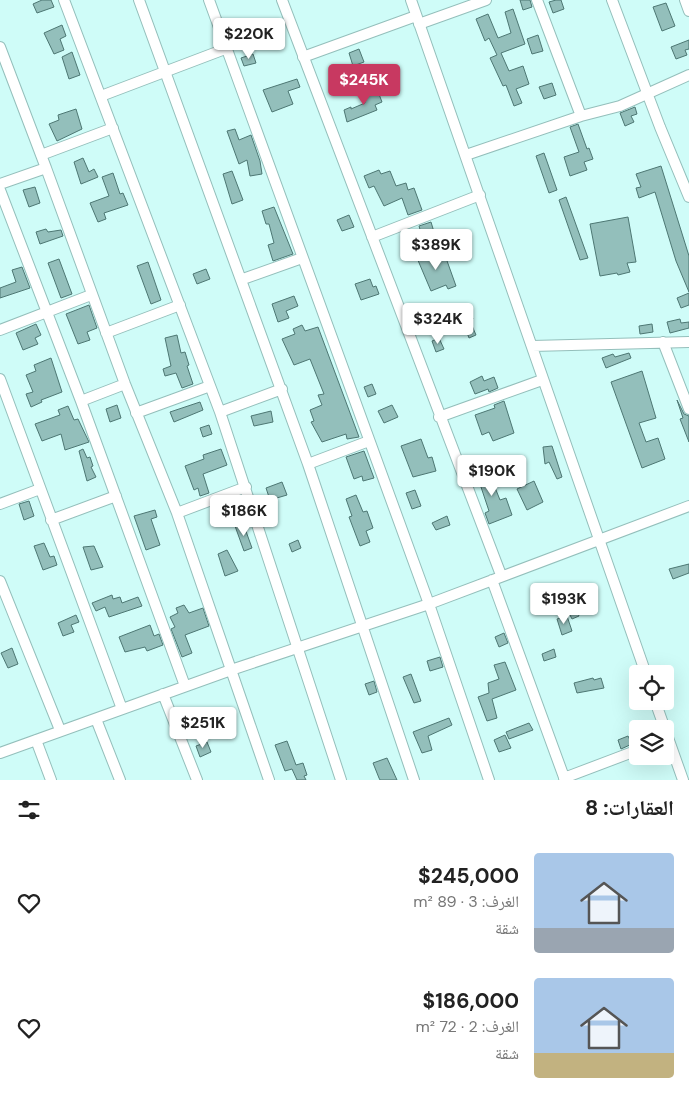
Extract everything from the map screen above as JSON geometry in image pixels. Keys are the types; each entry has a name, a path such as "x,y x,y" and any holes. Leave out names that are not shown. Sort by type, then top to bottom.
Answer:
{"street":[{"path":"64,0 102,96 220,412 341,780"},
{"path":"139,0 282,389 414,780"},
{"path":"209,0 429,604 489,780"},
{"path":"282,0 439,418 565,779 629,754"},
{"path":"411,0 480,195 597,539 643,665"},
{"path":"303,57 486,0"},
{"path":"537,0 581,116"},
{"path":"612,0 689,196"},
{"path":"685,0 689,11"},
{"path":"0,47 46,168 91,295 177,513 268,780"},
{"path":"102,96 226,49"},
{"path":"466,155 581,116 620,106 689,75"},
{"path":"41,155 113,128"},
{"path":"0,184 46,168"},
{"path":"0,190 81,401 185,686"},
{"path":"372,237 480,195"},
{"path":"243,279 302,258"},
{"path":"0,330 91,295"},
{"path":"106,333 180,306"},
{"path":"663,342 689,409"},
{"path":"532,346 689,342"},
{"path":"0,379 122,708"},
{"path":"439,418 542,380"},
{"path":"81,401 125,384"},
{"path":"136,413 210,386"},
{"path":"220,412 282,389"},
{"path":"308,464 369,441"},
{"path":"177,513 246,488"},
{"path":"0,504 40,489"},
{"path":"51,520 116,496"},
{"path":"0,753 231,670 429,604 597,539 689,506"},
{"path":"0,581 60,730"},
{"path":"163,694 197,780"},
{"path":"96,719 120,780"},
{"path":"36,740 51,780"},
{"path":"674,753 684,773"}],"building":[{"path":"42,0 51,0 54,7 37,13 33,4"},
{"path":"520,0 530,0 532,7 523,10"},
{"path":"561,0 564,9 553,13 549,2"},
{"path":"666,3 675,26 662,31 653,7"},
{"path":"513,9 525,44 501,53 509,71 523,66 529,84 516,89 522,103 514,106 506,85 503,86 490,58 497,55 489,38 485,41 476,19 488,14 498,38 511,33 505,12"},
{"path":"62,25 66,36 60,39 64,50 54,54 44,33"},
{"path":"279,31 283,44 273,47 268,35"},
{"path":"262,33 265,41 250,47 247,39"},
{"path":"538,35 543,51 532,54 527,39"},
{"path":"689,40 689,49 685,50 687,55 676,59 671,47"},
{"path":"359,49 364,62 353,66 349,53"},
{"path":"72,52 80,75 69,79 62,57"},
{"path":"253,54 256,63 244,66 241,58"},
{"path":"381,75 385,84 375,87 372,78"},
{"path":"297,79 300,87 288,91 293,104 272,112 263,90"},
{"path":"552,83 556,95 544,99 539,87"},
{"path":"377,89 382,102 375,105 377,110 347,122 344,110 365,103 362,94"},
{"path":"635,107 637,114 631,116 634,122 625,126 620,113"},
{"path":"76,109 82,129 57,141 49,124 59,120 58,115"},
{"path":"578,124 587,149 589,148 593,159 584,162 587,170 570,176 564,157 579,152 570,127"},
{"path":"235,129 239,140 251,135 260,161 262,174 250,176 247,160 239,164 227,131"},
{"path":"544,153 557,190 549,193 536,156"},
{"path":"83,158 89,172 94,169 98,177 81,184 74,162"},
{"path":"661,166 689,256 689,292 676,261 655,192 639,198 636,188 641,187 636,174"},
{"path":"379,170 381,174 390,171 396,186 406,183 408,190 414,188 422,210 408,215 402,198 384,206 374,186 369,188 364,176"},
{"path":"232,171 243,200 232,204 223,174"},
{"path":"113,173 120,194 123,193 128,205 104,213 106,219 98,222 90,203 109,196 102,177"},
{"path":"35,187 40,203 29,207 23,190"},
{"path":"566,197 588,258 580,260 559,200"},
{"path":"274,207 293,254 273,261 268,245 274,243 269,224 266,224 262,211"},
{"path":"349,215 354,227 342,231 337,220"},
{"path":"628,217 636,262 627,263 630,272 600,276 590,224"},
{"path":"431,222 434,232 422,236 419,226"},
{"path":"46,229 48,232 61,230 63,236 40,244 36,232"},
{"path":"436,251 439,260 446,258 456,286 448,289 446,285 431,291 417,258"},
{"path":"59,259 72,294 61,298 48,263"},
{"path":"148,262 161,300 151,304 137,266"},
{"path":"22,267 30,288 0,298 0,288 16,282 12,270"},
{"path":"206,269 210,279 197,284 193,274"},
{"path":"370,279 373,287 376,286 379,294 361,300 355,284"},
{"path":"689,293 689,305 681,308 677,298"},
{"path":"294,296 298,306 286,311 289,318 278,322 272,304"},
{"path":"89,305 97,328 87,332 90,340 78,344 66,314"},
{"path":"469,308 473,319 470,321 476,335 469,338 459,311"},
{"path":"680,319 681,323 689,322 689,328 670,333 667,322"},
{"path":"36,324 41,335 35,338 38,344 23,350 16,333"},
{"path":"652,324 653,332 640,334 639,326"},
{"path":"302,325 305,331 318,327 359,437 347,439 346,434 322,442 311,422 314,421 310,410 322,405 318,395 324,394 310,359 294,365 282,339 295,334 293,329"},
{"path":"177,335 181,353 185,352 193,384 182,388 176,373 165,376 163,369 171,366 165,338"},
{"path":"439,338 444,349 436,352 432,341"},
{"path":"629,353 631,358 606,368 602,358 613,354 615,357"},
{"path":"51,358 62,392 41,400 42,402 31,407 26,394 33,392 26,375 36,371 34,365"},
{"path":"642,371 656,418 639,423 646,442 658,438 665,459 642,468 611,382"},
{"path":"482,376 484,381 494,377 498,388 489,392 488,389 475,394 470,382"},
{"path":"372,384 376,394 368,397 364,387"},
{"path":"677,400 684,414 689,416 689,442 680,419 683,418"},
{"path":"504,401 514,433 493,441 489,432 482,435 475,415 495,408 494,405"},
{"path":"200,402 203,410 174,422 170,412"},
{"path":"117,405 121,418 110,422 106,409"},
{"path":"392,405 398,417 384,423 378,411"},
{"path":"68,406 74,420 78,419 89,442 65,450 61,434 42,441 35,424 60,415 58,410"},
{"path":"271,411 273,422 254,426 251,416"},
{"path":"209,425 212,434 203,437 200,428"},
{"path":"421,439 428,458 432,457 436,471 413,477 401,446"},
{"path":"552,446 562,477 557,479 549,462 545,464 543,447"},
{"path":"83,449 87,458 90,457 93,466 91,467 96,477 87,481 79,451"},
{"path":"221,449 227,465 203,474 209,493 200,496 198,488 194,490 185,466 204,459 203,455"},
{"path":"364,451 374,478 363,481 362,476 354,479 346,457"},
{"path":"486,465 500,500 506,498 512,515 489,524 485,513 489,511 475,469"},
{"path":"534,481 543,502 527,510 517,489"},
{"path":"282,482 287,495 270,500 266,488"},
{"path":"415,490 421,506 412,509 406,493"},
{"path":"356,495 363,512 367,511 373,528 366,531 370,542 360,546 349,517 352,516 346,499"},
{"path":"29,501 34,516 24,520 19,504"},
{"path":"155,510 157,517 151,519 160,545 146,550 134,516"},
{"path":"447,516 450,525 436,530 432,523"},
{"path":"243,523 252,548 244,551 235,526"},
{"path":"298,540 301,548 292,552 289,544"},
{"path":"44,543 50,557 54,556 57,565 43,570 34,546"},
{"path":"94,546 103,567 91,570 83,547"},
{"path":"227,550 238,571 225,576 218,554"},
{"path":"689,564 689,573 673,579 669,569"},
{"path":"112,595 113,599 120,597 122,603 138,597 142,606 109,617 105,607 96,611 92,603"},
{"path":"184,605 189,613 203,608 209,626 185,635 192,653 182,657 171,629 175,627 170,617 178,613 176,608"},
{"path":"575,606 579,616 572,619 567,609"},
{"path":"76,615 79,622 71,625 74,632 63,636 58,623"},
{"path":"567,616 572,631 562,635 557,619"},
{"path":"150,625 154,636 159,634 163,645 147,651 145,647 125,652 119,637"},
{"path":"504,633 508,643 499,647 495,637"},
{"path":"12,648 18,664 8,668 1,653"},
{"path":"554,649 556,657 544,661 542,654"},
{"path":"440,657 443,667 430,671 427,661"},
{"path":"505,662 516,690 492,699 497,718 487,721 478,697 489,693 488,683 499,679 494,665"},
{"path":"411,674 421,701 414,703 403,677"},
{"path":"593,678 594,680 601,678 604,688 577,693 574,683"},
{"path":"374,681 377,692 369,695 365,684"},
{"path":"449,718 452,725 428,736 432,750 422,753 413,732"},
{"path":"529,723 533,730 509,739 506,732"},
{"path":"505,735 511,748 499,752 494,740"},
{"path":"628,736 629,745 621,749 618,740"},
{"path":"287,741 296,765 303,763 307,775 304,776 306,780 297,780 292,769 285,771 275,745"},
{"path":"207,742 211,752 200,757 196,746"},
{"path":"387,758 397,780 380,780 379,778 373,763"}]}
